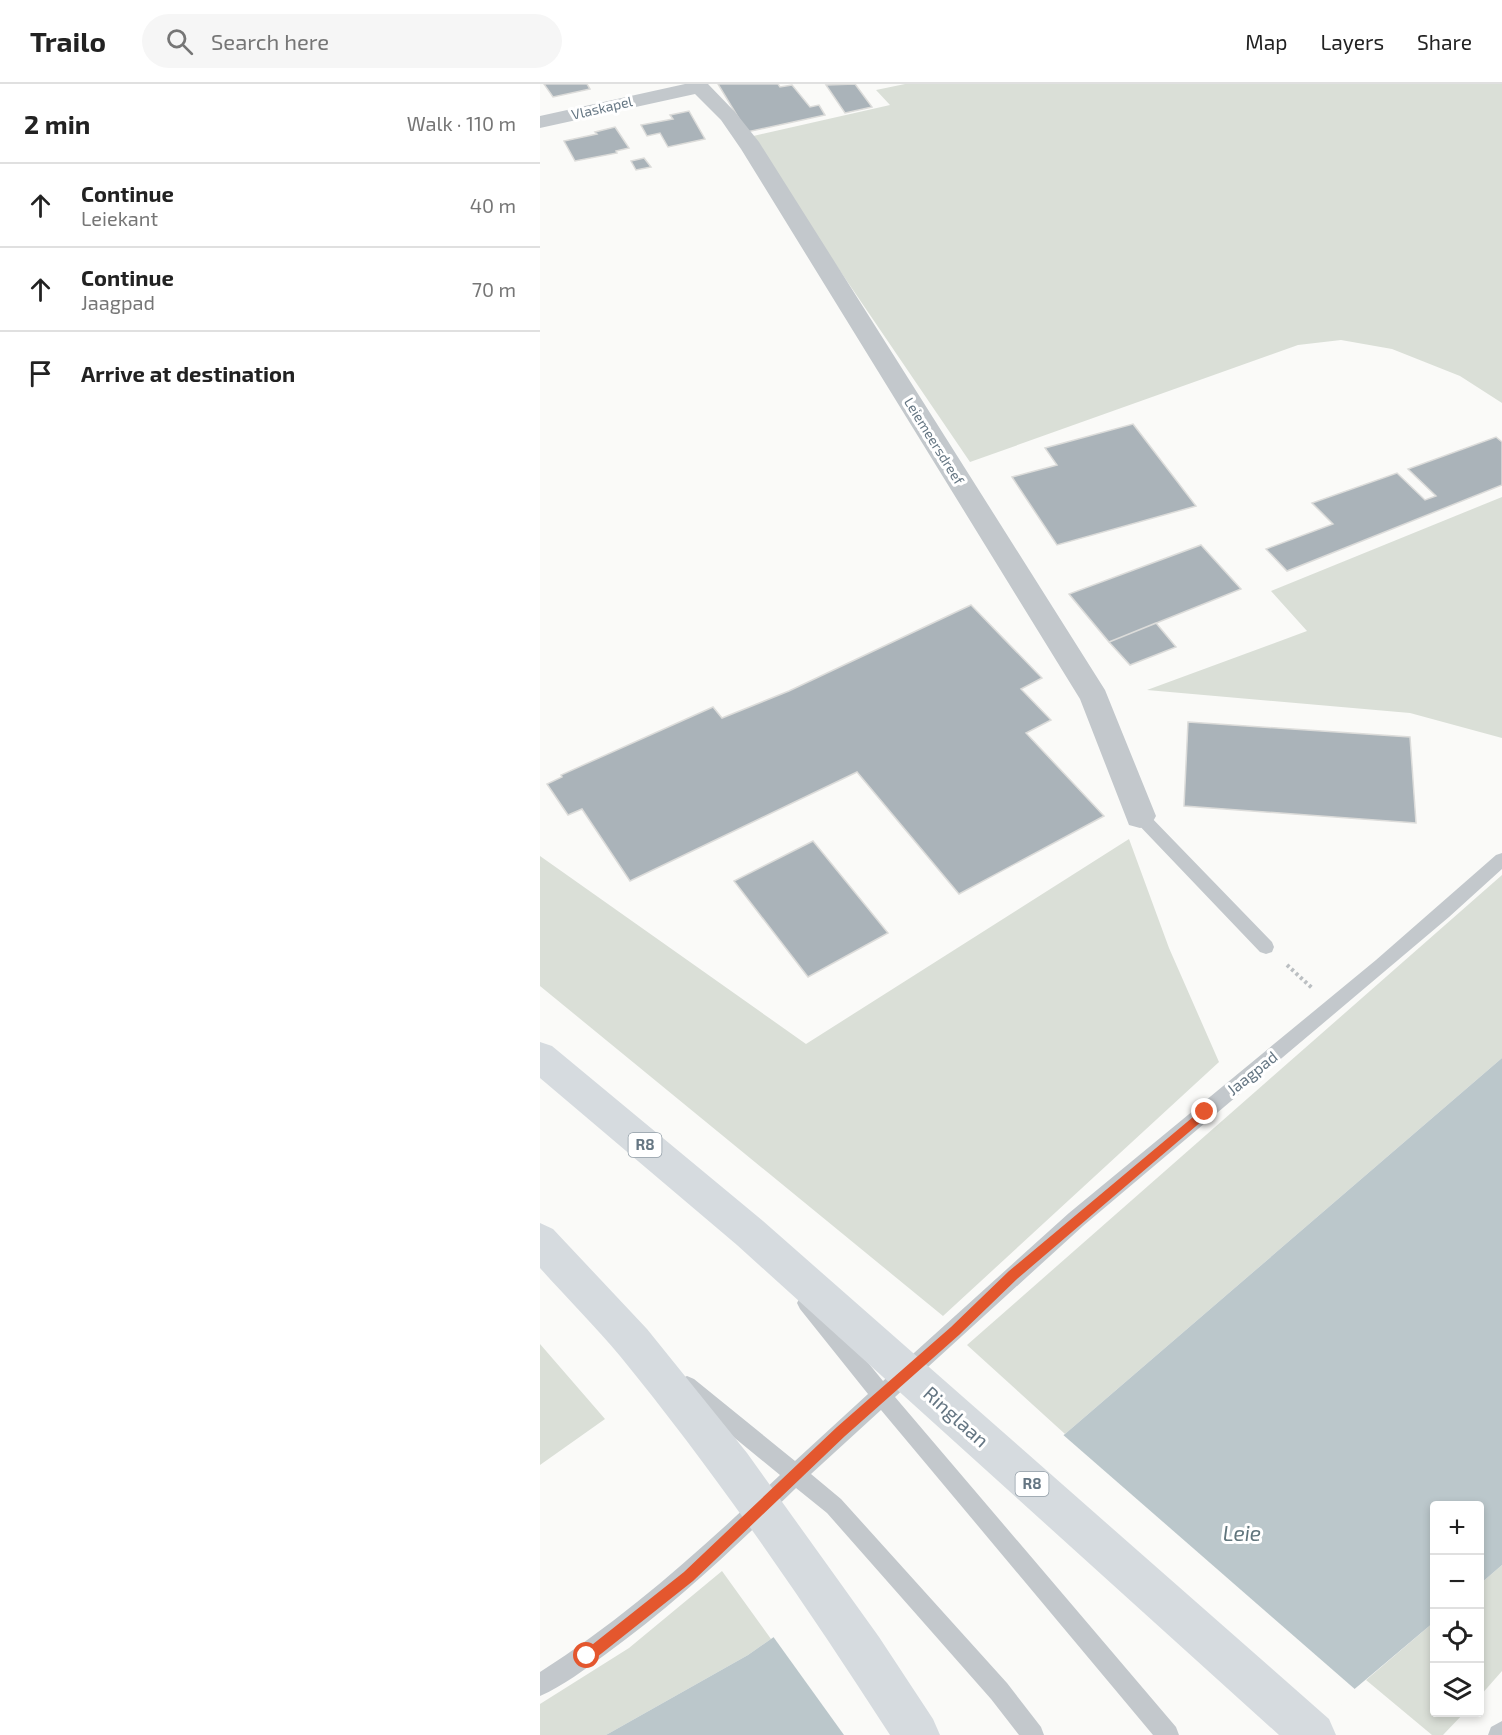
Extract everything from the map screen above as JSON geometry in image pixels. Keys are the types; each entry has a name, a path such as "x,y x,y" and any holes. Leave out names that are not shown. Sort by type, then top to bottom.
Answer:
{"highway":[{"name":"Ringlaan","path":"540,1058 750,1233 1313,1735"},
{"path":"540,1241 633,1342 732,1468 863,1653 917,1735"}],"street":[{"name":"Vlaskapel","path":"540,122 698,86"},
{"name":"Leiemeersdreef","path":"698,86 728,116 751,147 1094,698 1140,816"}],"lane":[{"path":"1140,816 1266,947"},
{"name":"Jaagpad","path":"540,1685 587,1656 689,1577 841,1431 955,1331 1013,1275 1091,1206 1332,1007 1502,859"},
{"path":"750,1233 907,1427 1168,1735"},
{"path":"633,1342 834,1506 999,1691 1033,1735"}],"path":[{"path":"1288,967 1313,989"}],"shaded area":[{"path":"905,84 1502,84 1502,403 1460,376 1392,349 1341,340 1298,345 970,462 749,137 890,105 876,90"},
{"path":"1502,497 1502,738 1410,713 1147,690 1307,631 1271,591"},
{"path":"1129,839 1169,948 1219,1062 943,1316 540,986 540,856 806,1044"},
{"path":"1502,875 1502,1058 1065,1434 967,1345"},
{"path":"540,1344 605,1419 540,1465"},
{"path":"1502,1565 1502,1671 1484,1691 1484,1609 1484,1581"},
{"path":"722,1571 771,1639 748,1655 606,1735 540,1735 540,1704 629,1648"},
{"path":"1430,1625 1430,1717 1460,1717 1443,1735 1432,1735 1366,1680"}],"water":[{"name":"Leie","path":"1502,1058 1502,1565 1484,1581 1484,1501 1430,1501 1430,1625 1300,1735 606,1735 748,1655 1065,1434"}],"pier":[{"path":"1061,1433 1357,1691 1305,1735 844,1735 772,1635"}],"building":[{"path":"544,84 587,84 590,89 553,97"},
{"path":"718,84 778,84 780,87 792,85 810,107 819,105 825,115 747,132"},
{"path":"855,84 872,107 845,113 826,85"},
{"path":"689,111 705,139 668,147 660,133 647,136 641,125 673,119 670,115"},
{"path":"615,127 629,148 616,151 617,153 575,161 564,141 597,134 595,132"},
{"path":"644,158 651,167 636,170 631,161"},
{"path":"1133,424 1196,506 1057,545 1012,477 1057,465 1045,448"},
{"path":"1496,437 1502,442 1502,485 1287,571 1266,549 1333,524 1312,503 1397,473 1425,500 1436,496 1408,469"},
{"path":"1201,545 1241,589 1109,642 1069,594"},
{"path":"971,605 1042,678 1021,689 1051,720 1026,733 1104,816 959,894 857,772 630,881 582,809 568,815 547,784 562,777 561,775 713,707 722,718 789,691"},
{"path":"1156,623 1176,647 1130,665 1109,642"},
{"path":"1188,722 1410,737 1416,823 1184,806"},
{"path":"813,841 888,933 808,977 734,881"}],"route":[{"path":"587,1656 689,1577 841,1431 955,1331 1013,1275 1091,1206 1205,1112"}]}
